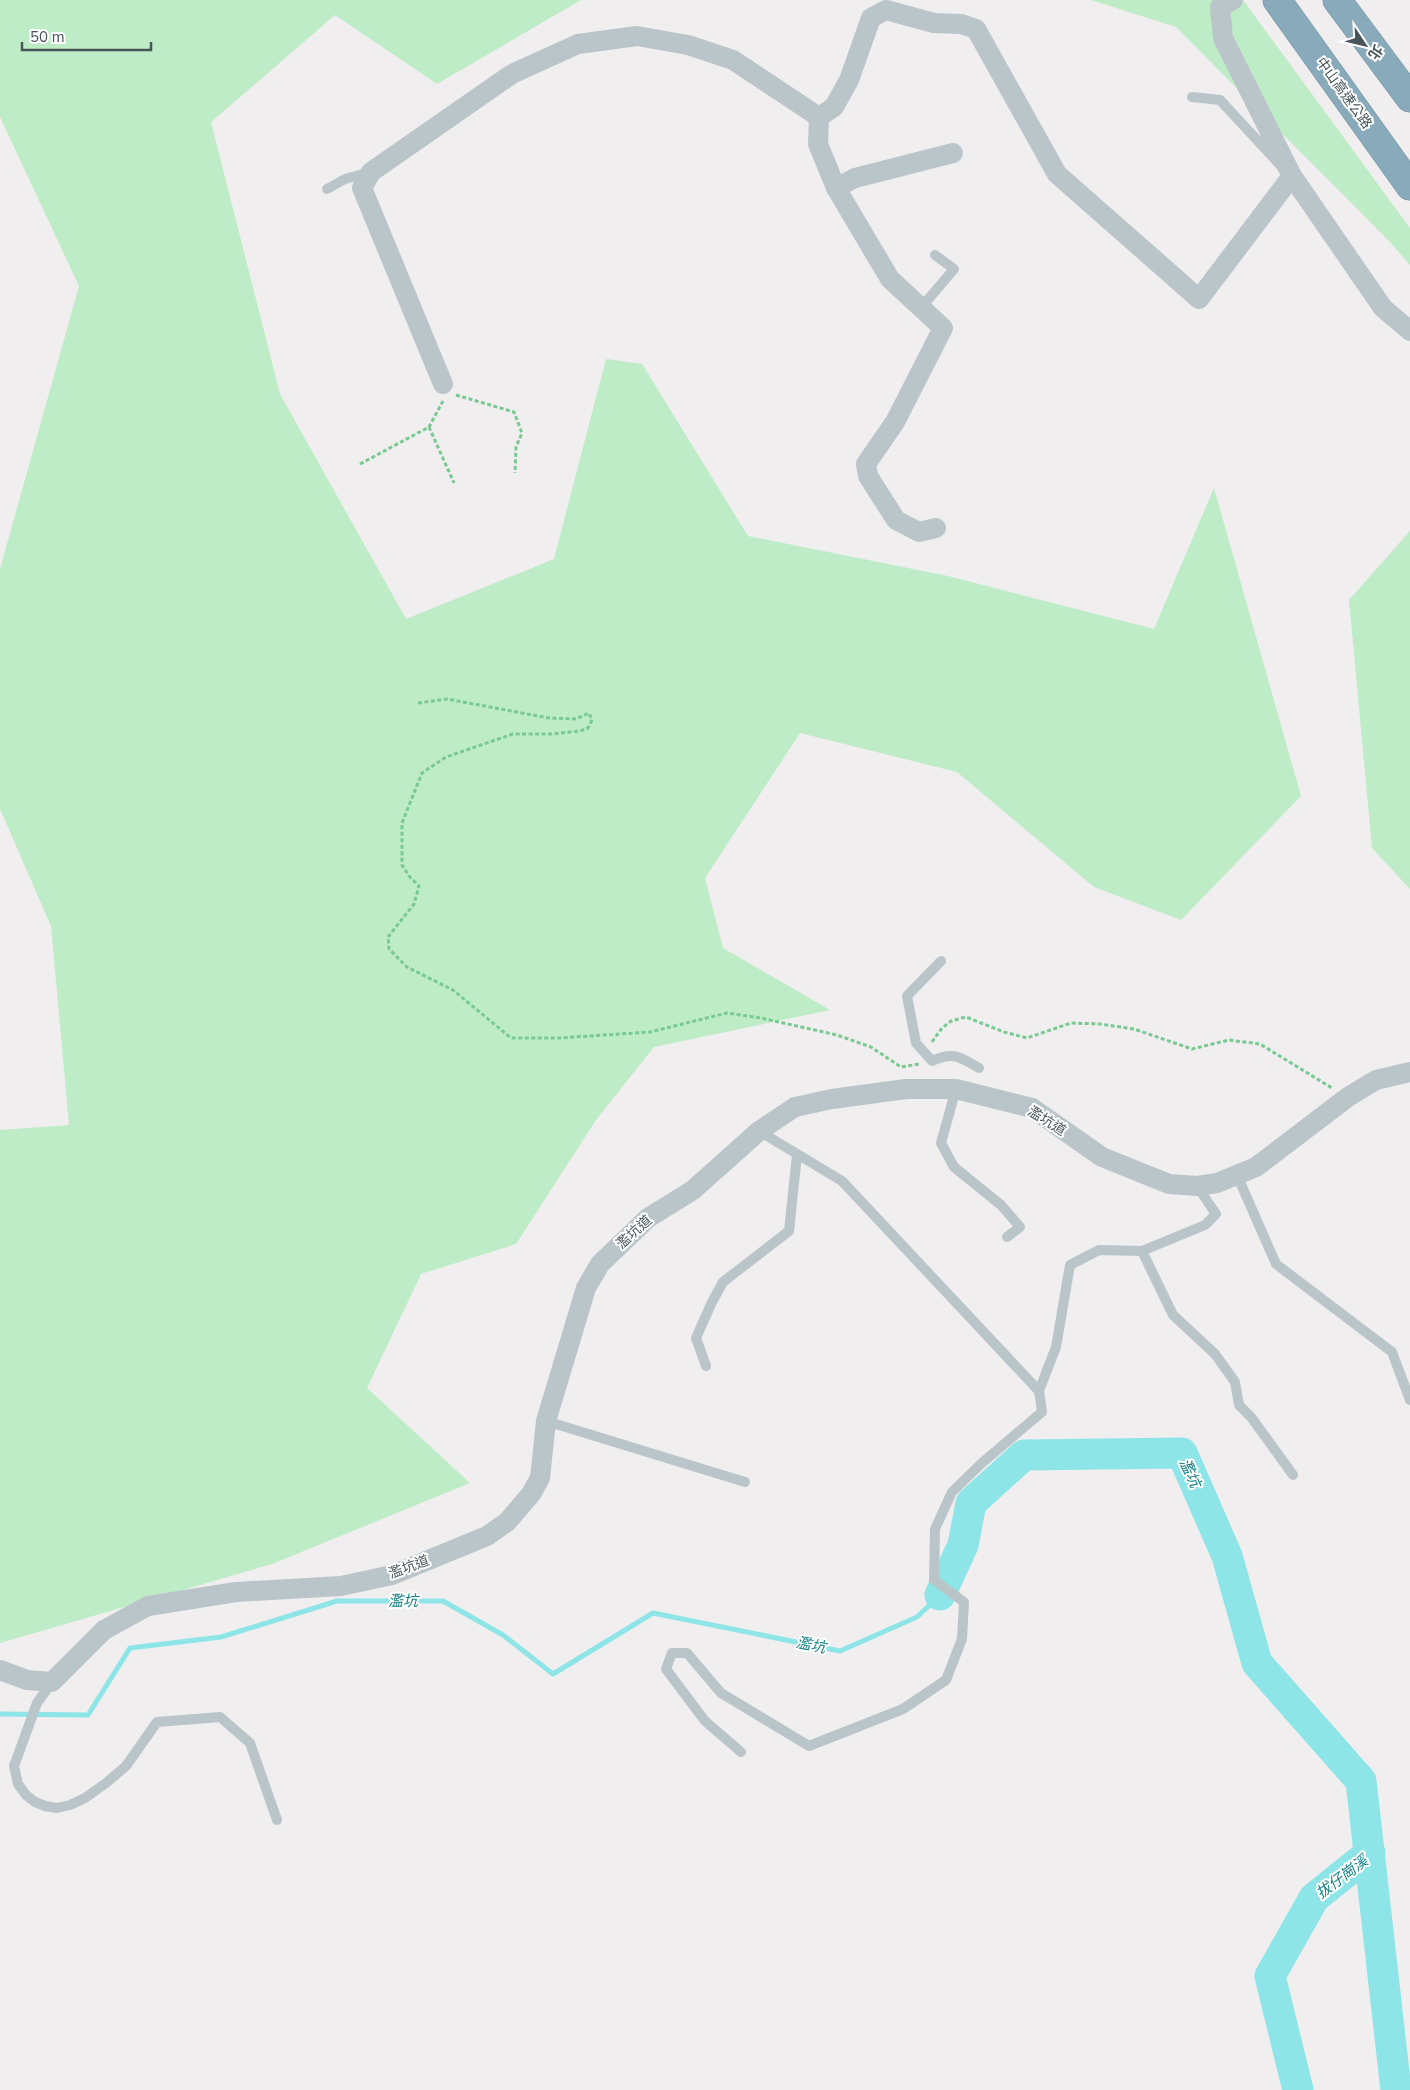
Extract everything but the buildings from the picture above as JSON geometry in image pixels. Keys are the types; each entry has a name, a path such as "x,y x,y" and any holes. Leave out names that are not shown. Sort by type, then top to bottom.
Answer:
{"highway":[{"name":"中山高速公路","path":"1277,0 1410,186"},
{"path":"1337,0 1410,98"}],"street":[{"path":"1233,0 1220,7 1223,38 1292,176 1383,308 1410,331"},
{"path":"819,117 834,107 849,80 871,18 886,10 934,23 961,24 976,29 1057,174 1199,299 1292,176"},
{"path":"446,388 362,188 371,172 512,74 578,44 637,36 688,45 733,60 819,117"},
{"path":"819,117 818,144 836,188 890,279 920,309 943,328 895,422 866,464 868,476 896,520 919,532 936,528"},
{"path":"836,188 855,178 953,153"},
{"name":"濫坑道","path":"52,1682 104,1630 148,1606 236,1592 342,1586 392,1575 487,1536 508,1522 531,1494 540,1478 546,1421 586,1288 600,1264 648,1218 693,1190 759,1131 795,1107 906,1089 956,1089 1032,1108 1102,1157 1169,1184 1197,1186 1217,1184 1256,1168 1348,1096 1376,1080 1410,1072"},
{"path":"0,1670 27,1680 52,1682"}],"lane":[{"path":"1192,97 1220,100 1276,162 1292,176"},
{"path":"327,189 345,179 371,172"},
{"path":"920,309 954,269 935,255"},
{"path":"941,961 907,996 916,1043 932,1061 945,1055 957,1055 980,1068"},
{"path":"956,1089 941,1143 954,1167 1001,1205 1020,1227 1007,1237"},
{"path":"759,1131 842,1181 1039,1390"},
{"path":"706,1366 696,1338 723,1282 789,1231 797,1155"},
{"path":"1237,1175 1276,1264 1392,1352 1410,1400"},
{"path":"741,1752 705,1721 666,1669 672,1653 687,1654 721,1693 809,1746 903,1709 946,1680 962,1639 964,1602 934,1580 935,1529 952,1492 983,1462 1042,1412 1039,1390 1056,1347 1070,1265 1099,1250 1142,1252 1205,1225 1216,1214 1197,1186"},
{"path":"1142,1252 1173,1314 1215,1354 1235,1382 1240,1405 1251,1417 1293,1475"},
{"path":"546,1421 745,1482"},
{"path":"52,1682 37,1703 14,1766 18,1784 34,1802 57,1808 70,1805 85,1798 126,1766 157,1722 220,1717 250,1743 277,1820"}],"path":[{"path":"360,464 429,427 446,388 492,407 514,412 522,433 516,447 515,473"},
{"path":"429,427 454,483"},
{"path":"418,703 447,699 558,718 576,719 589,713 592,720 588,728 580,731 551,734 512,734 446,757 422,773 402,823 402,865 419,886 414,904 388,937 388,949 407,967 453,990 511,1038 560,1038 650,1032 727,1013 761,1018 837,1035 871,1047 900,1067 932,1061 931,1044 942,1028 951,1021 966,1017 1004,1032 1027,1038 1071,1023 1100,1024 1134,1030 1192,1049 1230,1040 1260,1044 1308,1075 1348,1096"}],"green space":[{"path":"0,0 581,0 437,84 335,15 211,122 280,394 406,619 554,559 606,359 642,364 748,536 948,576 1154,629 1214,488 1301,796 1181,920 1094,887 957,772 800,733 705,878 723,948 830,1010 654,1047 596,1120 516,1244 421,1274 367,1388 470,1483 272,1564 0,1643 0,1130 69,1125 51,926 0,809 0,569 79,286 0,117"},
{"path":"1091,0 1243,0 1410,228 1410,265 1389,241 1176,27"},
{"path":"1410,531 1410,889 1372,848 1349,600"}],"waterway":[{"name":"濫坑","path":"940,1595 963,1545 971,1503 1024,1455 1182,1453 1227,1556 1257,1663 1361,1781 1396,2090"},
{"name":"濫坑","path":"0,1714 88,1715 130,1648 221,1637 337,1601 443,1601 503,1635 553,1674 653,1613 840,1651 917,1617 940,1595"},
{"name":"拔仔崗溪","path":"1298,2090 1270,1976 1314,1898 1370,1853"}]}
